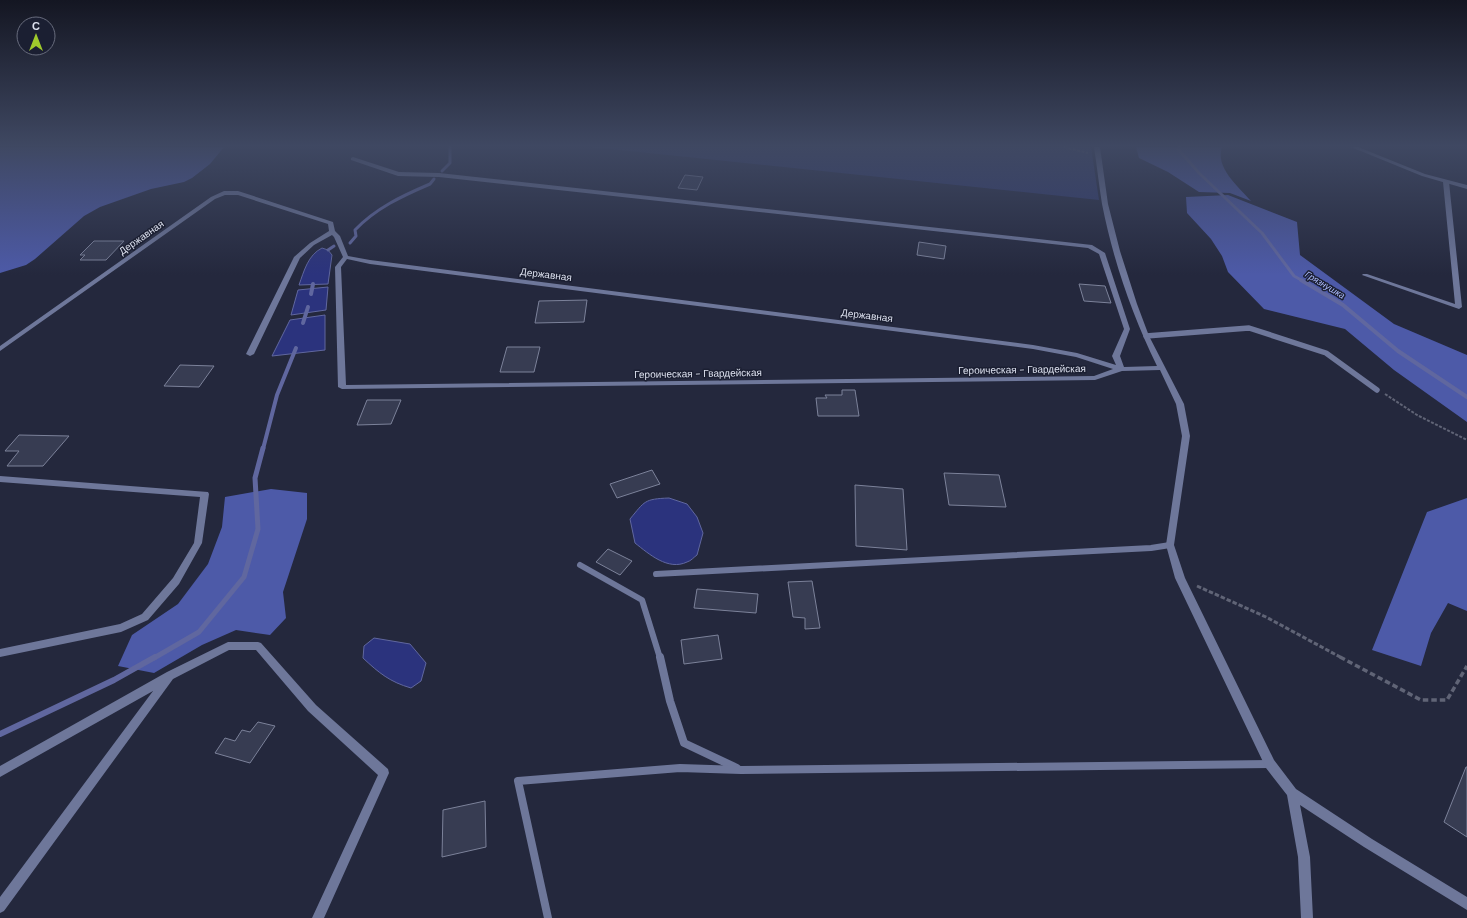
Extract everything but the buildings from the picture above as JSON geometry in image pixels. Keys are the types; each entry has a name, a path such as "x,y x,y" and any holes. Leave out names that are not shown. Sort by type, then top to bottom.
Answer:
{"street":[{"path":"574,190 1090,246 1102,253 1126,329 1116,356 1121,369"},
{"path":"1103,190 1105,204 1117,251 1146,336 1180,404 1186,436 1170,545 1180,578 1270,764 1292,793 1368,843 1467,904"},
{"path":"1365,275 1459,307 1447,190"},
{"name":"Державная","path":"0,350 213,198 224,193 238,193 330,223 332,232 337,236 346,257 370,262 1033,347 1077,355 1121,369 1162,368"},
{"path":"250,354 297,257 312,244 332,232"},
{"name":"Героическая - Гвардейская","path":"346,257 338,267 342,387 1095,378 1121,369"},
{"path":"0,480 205,494 198,543 176,582 145,617 121,628 0,653"},
{"path":"0,772 171,675 228,646 258,646 312,708 384,772 318,918"},
{"path":"0,907 171,675"},
{"path":"1292,793 1304,857 1307,918"}],"lane":[{"path":"1146,336 1249,328 1326,353 1378,390"},
{"path":"656,574 1151,548 1170,545"},
{"path":"580,565 642,600 658,646 670,700 684,743 713,758 742,770"},
{"path":"548,918 518,780 680,768 742,770 1270,764"}],"path":[{"path":"1378,390 1417,415 1467,440"},
{"path":"1180,578 1266,617 1421,700 1447,700 1467,666"}],"shaded area":[{"path":"0,190 149,190 100,207 84,216 35,259 26,265 0,273"},
{"path":"1002,190 1097,190 1099,200"},
{"path":"1196,190 1240,190 1251,201 1230,193 1199,192"},
{"path":"1228,195 1297,222 1300,255 1394,324 1467,355 1467,422 1394,370 1345,329 1264,309 1228,272 1222,256 1211,239 1187,213 1186,197"},
{"path":"322,248 328,250 332,255 328,284 299,285 310,259"},
{"path":"328,287 326,310 291,315 298,290"},
{"path":"325,315 325,350 272,356 290,320"},
{"path":"271,489 307,493 307,519 283,592 286,618 270,635 236,630 202,645 154,673 118,666 132,635 178,604 208,564 222,527 225,497"},
{"path":"669,498 687,504 697,517 703,533 697,555 690,561 680,564 666,563 659,560 635,543 630,519 646,502 654,499"},
{"path":"1467,498 1467,611 1448,603 1431,633 1421,666 1372,650 1427,512"},
{"path":"374,638 410,644 426,663 421,681 411,688 404,686 380,673 363,658 364,646"}],"waterway":[{"path":"350,243 356,236 355,230 363,222 381,209 417,190"},
{"name":"Грязнушка","path":"1217,190 1262,233 1294,276 1303,281"},
{"path":"328,250 334,246"},
{"name":"Грязнушка","path":"1301,280 1343,305 1398,351 1467,397"},
{"path":"311,294 313,284"},
{"path":"303,323 308,307"},
{"path":"263,449 277,395 296,348"},
{"path":"154,658 199,632 244,577 258,529 255,478 263,448"},
{"path":"0,734 114,680 155,657"}]}
